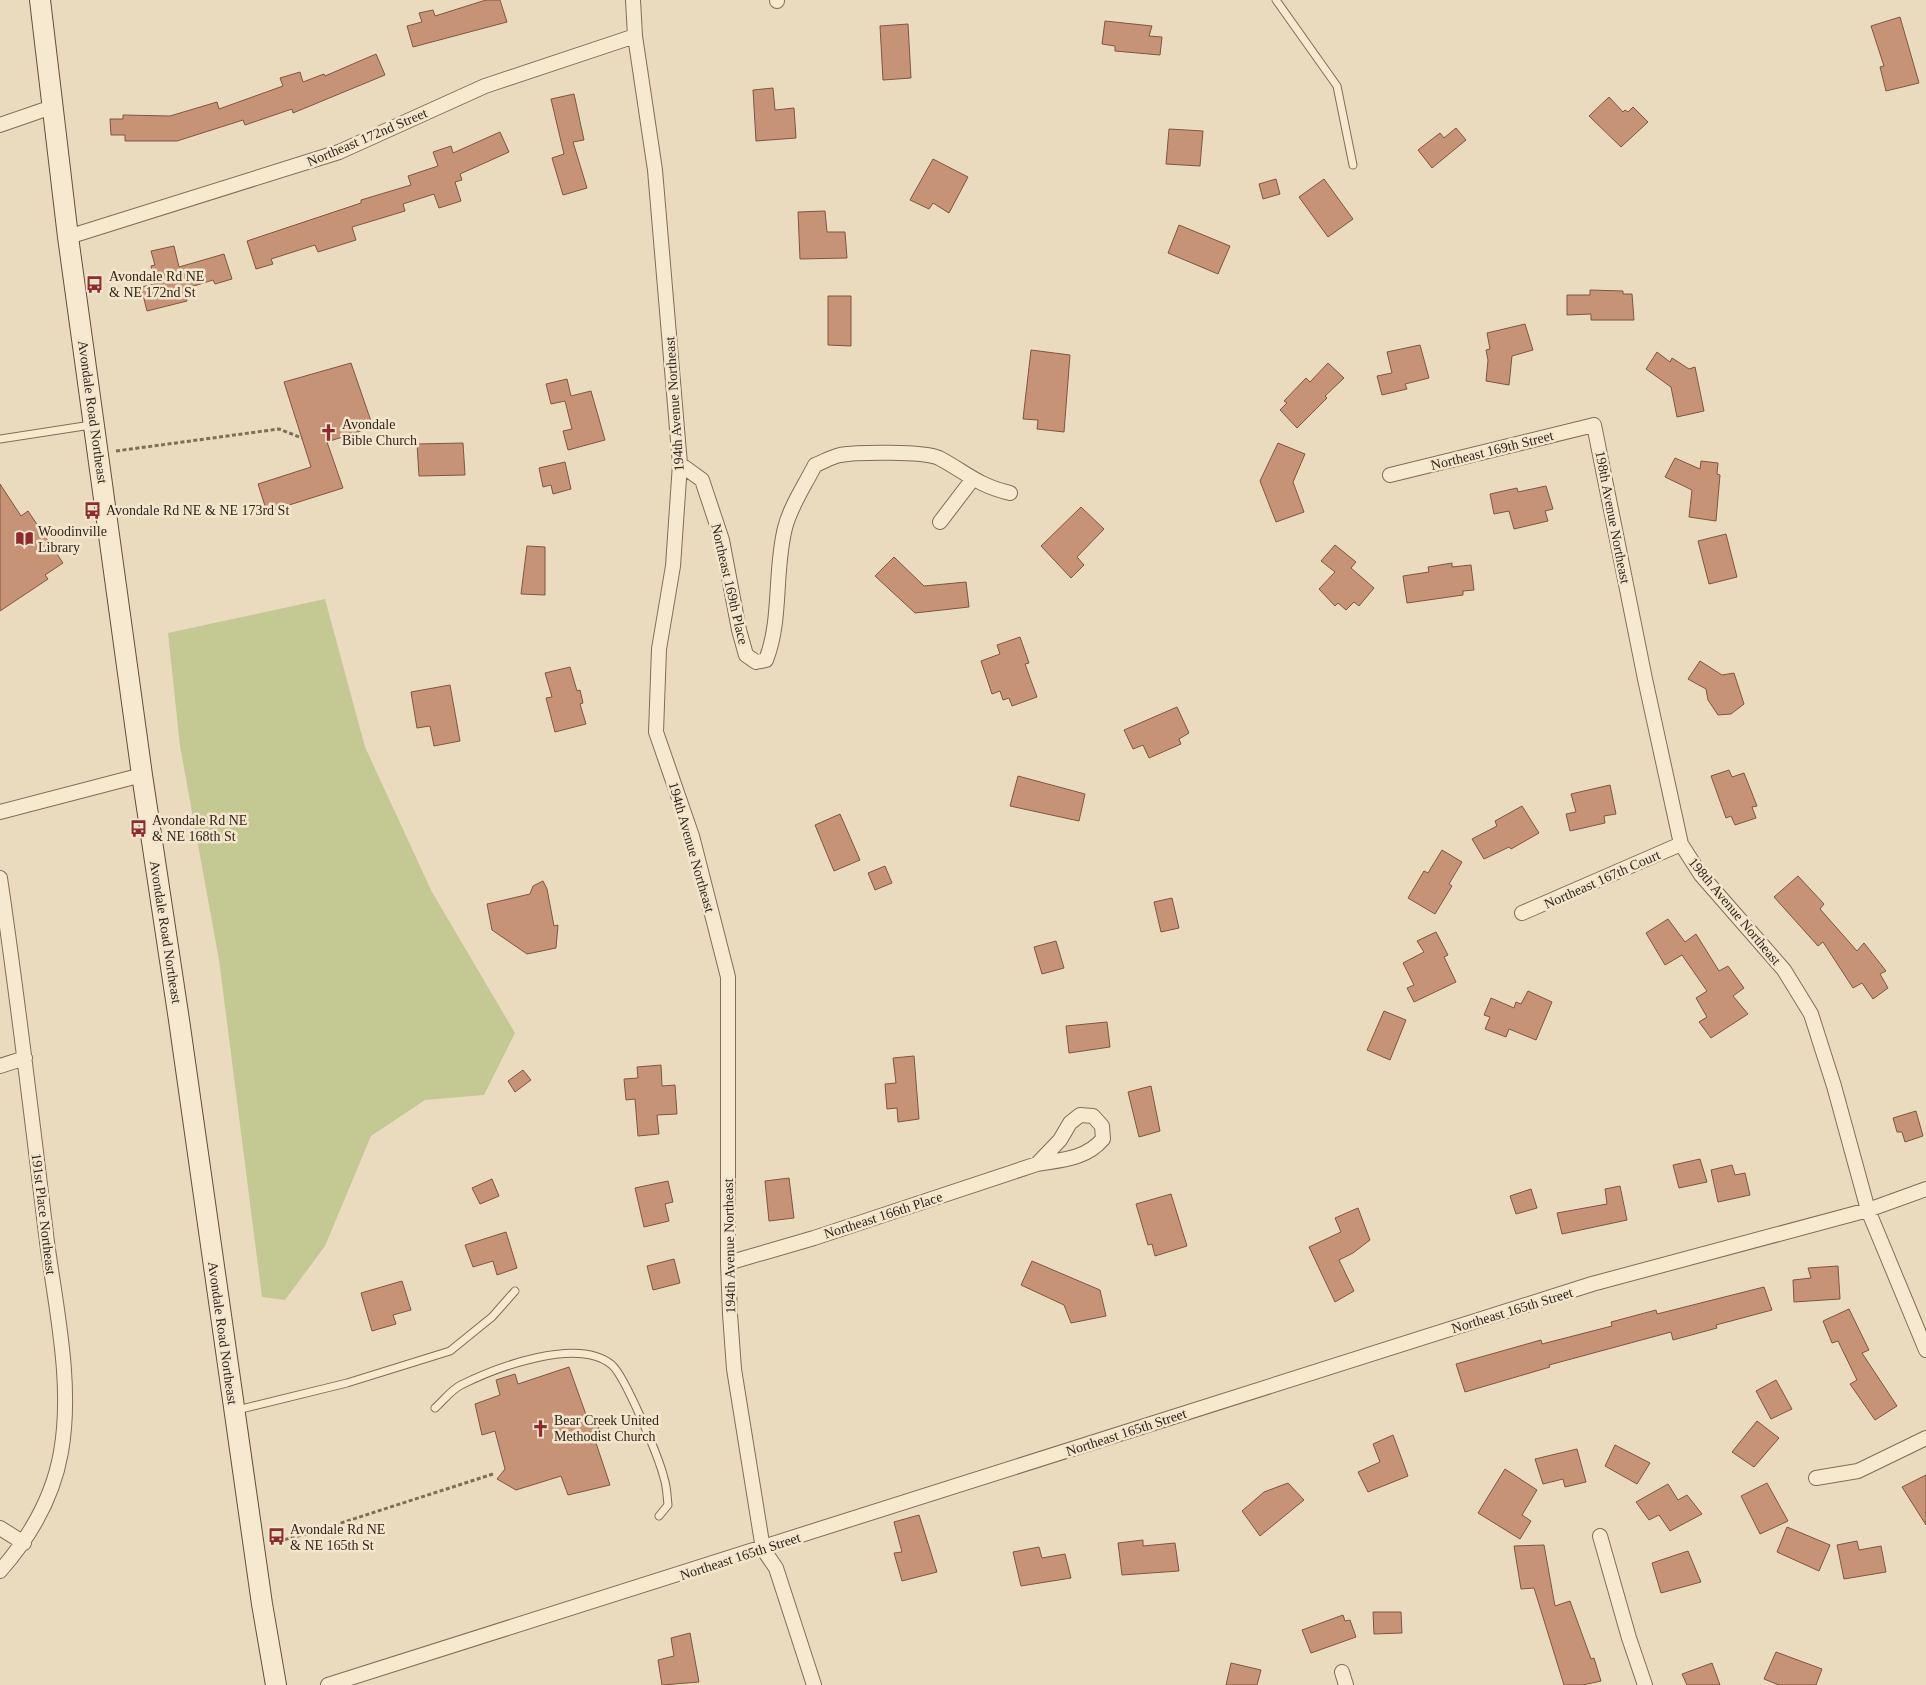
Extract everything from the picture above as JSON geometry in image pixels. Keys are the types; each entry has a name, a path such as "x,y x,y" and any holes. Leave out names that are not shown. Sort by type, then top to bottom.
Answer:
{"main road":[{"name":"Avondale Road Northeast","path":"40,0 68,238 142,775 254,1547 276,1685"}],"street":[{"name":"194th Avenue Northeast","path":"633,0 635,36 655,170 680,464 673,566 659,649 656,732 692,836 728,977 728,1263 734,1369 763,1549 776,1568 814,1685"},
{"name":"Northeast 172nd Street","path":"68,238 339,152 485,86 635,36"},
{"path":"0,124 52,108"},
{"name":"Northeast 169th Street","path":"1390,475 1594,425"},
{"name":"198th Avenue Northeast","path":"1594,425 1645,679 1681,844 1702,875 1784,970 1811,1014 1834,1086 1868,1210 1926,1350"},
{"name":"Northeast 169th Place","path":"680,464 702,480 722,540 739,630 746,655 756,662 766,660 772,643 778,568 785,526 815,465 839,455 898,453 937,457 972,480 992,489 1010,493"},
{"path":"940,522 972,480"},
{"path":"0,812 142,775"},
{"name":"Northeast 167th Court","path":"1522,914 1681,844"},
{"name":"191st Place Northeast","path":"0,878 26,1058 61,1344 64,1400 61,1451 53,1485 24,1543 0,1572"},
{"path":"0,1066 26,1058"},
{"name":"Northeast 166th Place","path":"728,1263 823,1235 1037,1164 1067,1159 1093,1150 1103,1139 1102,1126 1093,1116 1080,1115 1070,1123 1060,1140 1037,1164"},
{"name":"Northeast 165th Street","path":"328,1685 763,1549 1592,1284 1868,1210 1926,1189"},
{"path":"1816,1478 1858,1472 1926,1438"},
{"path":"0,1528 24,1543"},
{"path":"1600,1536 1645,1685"}],"lane":[{"path":"1276,0 1338,86 1354,165"},
{"path":"0,439 95,424"},
{"path":"234,1411 347,1384 450,1351 492,1317 515,1291"},
{"path":"435,1408 459,1386 520,1362 558,1352 586,1353 612,1365 634,1401 664,1478 668,1505 659,1516"}],"path":[{"path":"114,451 279,429 302,438"},
{"path":"254,1547 313,1532 493,1474"}],"green space":[{"path":"325,599 365,747 432,892 515,1033 484,1095 425,1100 371,1136 325,1246 285,1300 262,1297 219,960 180,746 168,633"}],"building":[{"path":"486,0 500,0 507,22 413,47 407,26 422,22 419,13 433,10 435,16"},
{"path":"1900,17 1919,83 1886,91 1880,67 1884,66 1871,26"},
{"path":"1105,21 1152,26 1149,36 1162,37 1160,55 1115,51 1115,46 1102,44"},
{"path":"908,24 911,78 883,80 880,26"},
{"path":"376,54 385,75 293,113 292,109 245,125 243,120 177,141 125,141 125,135 111,135 110,119 123,119 123,115 170,116 217,102 219,109 283,86 280,78 300,72 303,82 324,74 325,76"},
{"path":"773,88 775,110 794,108 796,138 756,141 753,90"},
{"path":"574,94 584,140 573,142 587,188 563,195 552,158 564,154 551,99"},
{"path":"1609,97 1623,112 1625,110 1628,112 1633,107 1648,122 1621,147 1589,116"},
{"path":"1456,128 1466,140 1432,168 1418,150 1440,133 1444,138"},
{"path":"1169,129 1203,131 1200,166 1166,164"},
{"path":"500,132 509,152 460,174 462,180 455,182 461,201 439,208 434,194 403,204 405,211 352,227 356,240 318,252 315,245 271,259 273,264 256,269 247,241 361,203 361,200 411,185 408,176 438,166 433,152 451,146 453,153"},
{"path":"933,159 968,177 949,213 933,203 929,209 910,200"},
{"path":"1276,179 1280,194 1263,199 1259,184"},
{"path":"1324,179 1353,219 1328,237 1299,197"},
{"path":"825,211 827,232 845,232 847,258 800,259 798,212"},
{"path":"1179,225 1230,246 1218,274 1168,253"},
{"path":"174,246 179,267 224,254 232,279 215,284 213,280 184,289 187,301 147,311 141,287 155,284 151,266 155,265 151,251"},
{"path":"1590,290 1623,291 1623,294 1632,294 1634,320 1591,320 1591,314 1567,315 1567,295 1590,295"},
{"path":"828,296 851,296 851,346 828,345"},
{"path":"1525,324 1533,350 1512,356 1509,385 1486,381 1488,360 1486,350 1490,349 1487,333"},
{"path":"1420,345 1429,378 1405,384 1407,389 1382,395 1377,376 1392,373 1387,352"},
{"path":"1031,350 1070,355 1064,432 1037,429 1038,420 1023,419"},
{"path":"1657,352 1670,362 1672,358 1689,369 1695,367 1704,411 1677,417 1671,387 1646,369"},
{"name":"Avondale Bible Church","path":"351,363 373,427 327,442 343,488 267,512 258,484 311,467 284,382"},
{"path":"1328,363 1344,378 1325,396 1327,398 1297,428 1280,410 1287,403 1284,401 1306,378 1310,382"},
{"path":"567,379 571,396 591,391 605,440 568,450 563,431 572,429 565,401 551,404 546,384"},
{"path":"463,443 465,475 419,476 417,444"},
{"path":"1278,443 1305,454 1293,482 1304,512 1276,522 1260,481"},
{"path":"1675,458 1700,469 1701,461 1718,463 1717,474 1720,475 1716,521 1689,517 1692,490 1665,477"},
{"path":"565,462 571,489 553,494 551,485 543,487 539,468"},
{"name":"Woodinville Library","path":"0,484 21,516 28,511 63,563 45,575 48,579 0,611"},
{"path":"1546,486 1553,509 1545,511 1548,521 1514,529 1509,511 1494,514 1490,494 1517,488 1518,492"},
{"path":"1081,507 1104,529 1077,557 1084,565 1071,578 1041,546"},
{"path":"1726,534 1737,577 1709,584 1698,541"},
{"path":"1335,545 1356,562 1351,568 1374,588 1359,606 1354,602 1346,610 1338,603 1335,606 1319,589 1335,572 1321,561"},
{"path":"527,546 545,547 545,595 521,594"},
{"path":"894,557 924,586 966,582 969,607 915,613 875,576"},
{"path":"1452,563 1452,567 1471,565 1474,590 1463,591 1463,595 1407,603 1403,576 1429,572 1428,567"},
{"path":"1020,637 1029,663 1025,664 1037,697 1012,706 1009,698 1003,700 1000,691 992,694 981,661 1000,654 997,645"},
{"path":"1700,661 1722,675 1734,673 1744,704 1731,714 1718,715 1708,700 1706,689 1688,679"},
{"path":"570,667 577,691 580,690 583,703 580,704 586,724 555,732 546,698 552,697 545,673"},
{"path":"450,685 460,741 434,746 430,726 417,728 411,692"},
{"path":"1177,707 1189,733 1179,739 1181,744 1149,758 1143,745 1133,749 1124,730"},
{"path":"1729,770 1732,777 1744,773 1757,806 1752,807 1756,818 1735,825 1731,816 1726,818 1711,776"},
{"path":"1018,776 1085,794 1079,821 1010,806"},
{"path":"1610,785 1616,814 1604,816 1605,823 1570,831 1566,814 1576,812 1571,794"},
{"path":"1522,806 1539,833 1511,849 1509,847 1484,859 1472,839 1497,826 1495,821"},
{"path":"840,814 860,860 834,871 815,825"},
{"path":"1442,850 1462,862 1449,884 1452,886 1435,914 1408,898 1424,871 1428,873"},
{"path":"885,866 892,883 875,890 868,873"},
{"path":"1798,876 1824,904 1820,909 1857,951 1864,943 1886,971 1880,974 1888,988 1873,999 1862,983 1853,988 1823,942 1818,946 1774,897"},
{"path":"543,881 547,889 554,926 558,925 556,948 527,954 492,930 487,904 530,894 533,886"},
{"path":"1172,898 1179,928 1161,932 1154,902"},
{"path":"1668,919 1685,942 1696,934 1719,971 1728,966 1744,988 1733,996 1748,1014 1711,1038 1699,1022 1707,1017 1696,998 1707,991 1682,955 1665,965 1646,933"},
{"path":"1436,932 1448,955 1444,957 1456,982 1414,1002 1407,988 1414,985 1403,963 1424,952 1417,941"},
{"path":"1056,941 1064,968 1042,974 1034,947"},
{"path":"1528,991 1552,1002 1536,1040 1509,1029 1506,1037 1485,1029 1490,1017 1484,1015 1491,998 1514,1008 1516,1002 1521,1004"},
{"path":"1384,1011 1406,1020 1390,1060 1367,1050"},
{"path":"1107,1022 1110,1047 1069,1053 1066,1026"},
{"path":"914,1056 919,1119 898,1122 897,1108 887,1109 885,1084 896,1083 893,1058"},
{"path":"661,1065 662,1086 675,1085 677,1114 657,1115 659,1134 638,1136 635,1099 626,1100 624,1079 638,1078 637,1067"},
{"path":"523,1070 531,1080 515,1092 508,1081"},
{"path":"1151,1086 1160,1131 1139,1137 1128,1092"},
{"path":"1916,1111 1923,1136 1905,1142 1902,1132 1897,1132 1893,1118"},
{"path":"1700,1159 1707,1182 1679,1188 1673,1165"},
{"path":"1732,1165 1735,1175 1745,1173 1750,1195 1718,1202 1711,1170"},
{"path":"789,1178 794,1218 769,1221 765,1181"},
{"path":"492,1179 499,1196 480,1204 472,1188"},
{"path":"668,1181 673,1202 665,1204 669,1221 644,1227 635,1188"},
{"path":"1620,1186 1627,1220 1562,1234 1557,1213 1607,1204 1605,1189"},
{"path":"1531,1189 1537,1208 1516,1214 1510,1196"},
{"path":"1171,1194 1187,1246 1155,1256 1152,1244 1148,1245 1136,1204"},
{"path":"1358,1208 1370,1240 1353,1253 1339,1260 1354,1291 1335,1302 1309,1247 1341,1232 1335,1218"},
{"path":"506,1232 517,1268 497,1275 493,1261 473,1267 465,1245"},
{"path":"674,1259 680,1283 653,1290 647,1266"},
{"path":"1032,1261 1100,1290 1106,1316 1071,1323 1064,1305 1021,1285"},
{"path":"1838,1266 1840,1299 1794,1302 1793,1280 1811,1278 1808,1268"},
{"path":"402,1281 411,1310 393,1315 396,1324 372,1331 361,1293"},
{"path":"1764,1287 1772,1310 1716,1325 1717,1328 1673,1340 1671,1332 1549,1365 1550,1367 1465,1392 1456,1364 1541,1340 1542,1344 1612,1326 1611,1322 1656,1310 1657,1314"},
{"path":"1849,1309 1869,1350 1862,1353 1897,1406 1875,1420 1850,1384 1857,1380 1838,1341 1832,1343 1823,1321"},
{"name":"Bear Creek United Methodist Church","path":"569,1367 590,1426 597,1423 602,1437 595,1440 610,1485 568,1495 561,1476 516,1490 497,1479 505,1469 495,1431 482,1435 475,1404 500,1395 496,1380 515,1374 518,1384"},
{"path":"1776,1380 1792,1409 1771,1419 1756,1391"},
{"path":"1757,1421 1779,1438 1754,1467 1732,1452"},
{"path":"1393,1435 1408,1476 1368,1492 1358,1472 1380,1462 1373,1444"},
{"path":"1615,1445 1650,1463 1637,1484 1605,1466"},
{"path":"1577,1449 1586,1482 1565,1487 1563,1479 1543,1484 1535,1459"},
{"path":"1505,1469 1537,1490 1522,1515 1531,1521 1520,1539 1478,1513"},
{"path":"1926,1475 1926,1525 1902,1487"},
{"path":"1288,1483 1304,1500 1260,1536 1242,1511 1264,1492"},
{"path":"1767,1483 1788,1521 1760,1534 1741,1496"},
{"path":"1668,1484 1678,1500 1687,1495 1702,1514 1670,1531 1659,1515 1649,1520 1636,1502"},
{"path":"919,1515 937,1572 902,1581 894,1553 902,1552 894,1522"},
{"path":"1787,1527 1830,1545 1819,1571 1777,1552"},
{"path":"1143,1540 1143,1546 1175,1543 1179,1571 1122,1575 1118,1543"},
{"path":"1857,1541 1859,1550 1881,1546 1886,1572 1844,1579 1837,1545"},
{"path":"1544,1545 1555,1606 1570,1601 1591,1659 1594,1658 1601,1681 1583,1685 1564,1685 1534,1588 1521,1589 1514,1546"},
{"path":"1039,1547 1042,1558 1065,1554 1071,1578 1021,1586 1013,1552"},
{"path":"1688,1551 1701,1582 1661,1593 1652,1563"},
{"path":"1373,1612 1401,1612 1402,1633 1374,1634"},
{"path":"1343,1615 1345,1621 1350,1620 1356,1637 1311,1653 1302,1630"},
{"path":"690,1633 699,1682 662,1685 658,1660 674,1656 671,1638"},
{"path":"1776,1652 1822,1669 1816,1685 1779,1685 1764,1679"},
{"path":"1231,1663 1261,1670 1257,1685 1226,1685"},
{"path":"1712,1663 1720,1685 1687,1685 1682,1674"}],"place":[{"name":"Avondale Rd NE & NE 172nd St","path":"95,284"},
{"name":"Avondale Bible Church","path":"328,432"},
{"name":"Avondale Rd NE & NE 173rd St","path":"92,510"},
{"name":"Woodinville Library","path":"24,539"},
{"name":"Avondale Rd NE & NE 168th St","path":"138,828"},
{"name":"Bear Creek United Methodist Church","path":"540,1428"},
{"name":"Avondale Rd NE & NE 165th St","path":"276,1537"}]}
